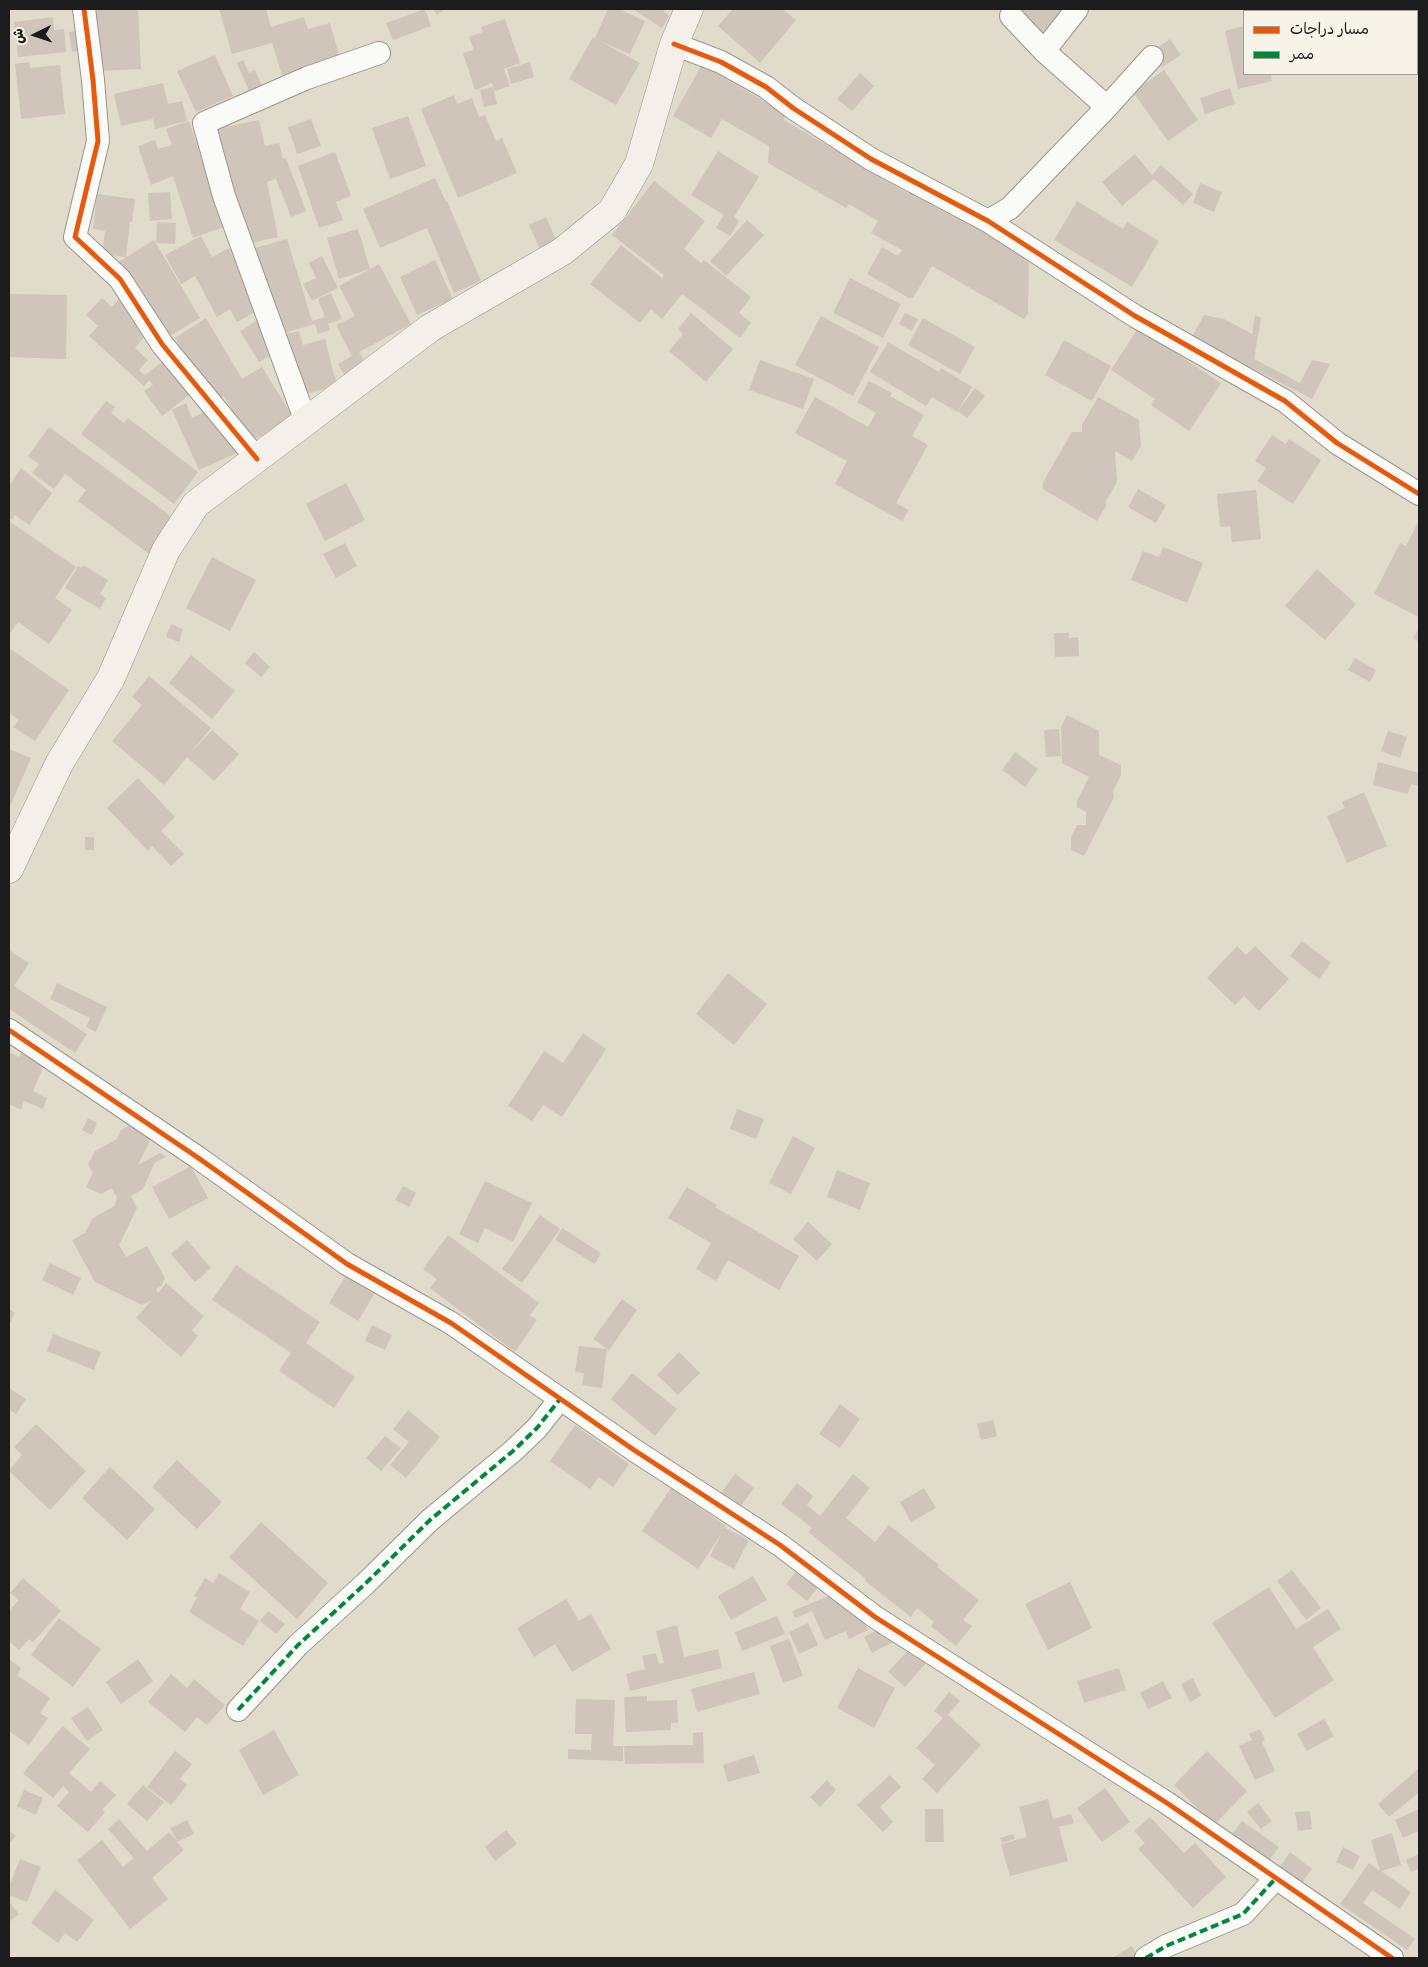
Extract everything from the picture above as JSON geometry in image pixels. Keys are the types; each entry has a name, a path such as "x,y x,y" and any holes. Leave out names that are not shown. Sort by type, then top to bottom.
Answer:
{"main road":[{"path":"9,869 59,764 111,678 166,550 196,504 430,328 563,252 612,211 639,164 674,44 689,9"}],"street":[{"path":"84,9 98,141 75,237 120,278 162,344 257,459"},
{"path":"1044,51 1077,9"},
{"path":"1011,16 1044,51 1107,107"},
{"path":"674,44 721,62 766,87 793,108 871,160 988,221 1135,316 1285,401 1337,443 1419,494"},
{"path":"306,422 224,196 204,123 308,78 379,53"},
{"path":"988,221 1010,208 1152,57"},
{"path":"9,1030 197,1157 347,1264 451,1323 634,1450 780,1545 875,1617 1167,1803 1392,1958"},
{"path":"238,1710 298,1645 365,1584 430,1520 513,1451 537,1428 560,1399"},
{"path":"1146,1958 1166,1946 1243,1914 1276,1878"}],"building":[{"path":"95,9 138,9 141,69 98,71"},
{"path":"219,9 266,9 271,27 304,17 308,29 330,23 340,58 282,75 272,43 232,54"},
{"path":"425,9 431,26 393,40 386,23"},
{"path":"433,9 445,9 437,15"},
{"path":"608,9 619,9 645,21 630,54 600,41 640,63 616,105 569,79 593,37 595,38"},
{"path":"633,9 662,9 669,16 662,28"},
{"path":"733,9 782,9 796,20 760,63 718,26"},
{"path":"1013,9 1071,9 1048,40"},
{"path":"53,17 54,30 64,29 66,52 18,57 14,22"},
{"path":"505,19 520,63 504,69 510,86 495,91 492,83 475,90 463,53 474,50 469,37 483,32 481,27"},
{"path":"1243,26 1243,75 1271,75 1272,81 1238,89 1225,31"},
{"path":"1418,26 1419,27 1418,62"},
{"path":"82,30 85,50 72,52 69,32"},
{"path":"1170,39 1181,55 1162,67 1152,51"},
{"path":"215,55 233,96 196,112 177,71"},
{"path":"243,60 249,73 255,70 264,91 251,96 237,63"},
{"path":"29,62 30,68 60,65 65,114 21,119 15,64"},
{"path":"530,62 534,77 511,84 507,69"},
{"path":"702,65 784,113 784,120 875,173 872,173 908,193 920,194 1029,256 1028,314 1024,319 932,266 913,298 909,298 867,274 882,247 898,256 902,250 871,233 878,221 849,204 846,208 768,163 769,146 722,119 711,138 673,116"},
{"path":"1164,70 1198,120 1168,141 1133,92"},
{"path":"860,73 874,86 852,111 837,99"},
{"path":"163,83 168,104 182,101 187,121 155,129 153,119 121,126 114,94"},
{"path":"493,87 497,104 484,107 480,90"},
{"path":"1230,88 1235,104 1205,114 1200,98"},
{"path":"454,95 457,104 472,98 479,117 485,115 496,141 502,138 517,173 458,198 421,109"},
{"path":"408,116 426,166 390,179 372,128"},
{"path":"311,119 321,146 297,154 288,127"},
{"path":"259,120 265,146 279,143 283,159 286,158 306,211 291,217 276,179 267,182 278,237 242,245 216,129"},
{"path":"189,121 224,227 193,238 173,176 151,185 138,146 155,140 158,149 172,145 166,129"},
{"path":"718,151 759,177 734,217 739,221 730,236 716,228 724,215 691,195"},
{"path":"335,152 351,196 336,202 343,220 319,228 298,166"},
{"path":"1135,154 1152,175 1161,165 1193,194 1183,205 1154,179 1122,206 1102,182"},
{"path":"435,178 447,201 481,281 454,293 427,228 380,248 363,209"},
{"path":"654,181 705,221 684,249 701,263 704,260 751,297 739,313 751,323 740,338 682,294 662,319 651,309 640,323 590,284 621,245 662,278 664,275 612,235"},
{"path":"1200,183 1222,192 1214,212 1193,203"},
{"path":"170,192 172,219 150,221 148,193"},
{"path":"97,194 135,199 126,257 102,254 105,231 93,229"},
{"path":"1077,201 1123,229 1127,222 1159,241 1132,287 1054,240"},
{"path":"546,217 558,244 541,252 529,225"},
{"path":"747,220 764,235 726,276 710,261"},
{"path":"157,222 176,223 175,244 156,243"},
{"path":"358,229 370,269 339,279 327,238"},
{"path":"201,236 212,257 229,248 261,309 237,322 230,309 217,317 195,276 181,284 165,255"},
{"path":"287,239 312,321 325,317 318,299 331,293 342,319 328,324 330,330 318,334 315,324 281,334 255,248"},
{"path":"154,240 200,318 163,340 117,263"},
{"path":"322,256 338,288 312,301 303,284 316,278 309,263"},
{"path":"435,260 453,299 417,315 400,277"},
{"path":"379,264 411,324 359,352 369,370 348,382 338,364 352,356 336,325 355,316 339,286"},
{"path":"850,278 901,304 883,338 833,313"},
{"path":"9,294 67,295 66,359 9,357"},
{"path":"102,298 112,307 119,299 151,329 135,348 148,360 139,370 145,375 170,356 196,390 162,416 144,391 153,385 149,380 144,386 89,336 98,326 86,315"},
{"path":"691,313 733,349 706,382 669,351 683,334 678,329"},
{"path":"905,313 918,319 912,331 899,324"},
{"path":"1204,315 1224,319 1252,334 1255,315 1261,318 1254,359 1300,383 1312,360 1330,364 1312,399 1192,337"},
{"path":"821,316 879,347 853,396 795,365"},
{"path":"206,318 242,379 262,367 293,417 251,442 224,396 214,403 175,338"},
{"path":"923,318 975,347 960,374 908,345"},
{"path":"258,320 277,352 259,362 240,331"},
{"path":"1138,328 1221,383 1189,431 1151,405 1155,399 1111,370"},
{"path":"299,331 303,345 325,339 337,386 302,395 286,334"},
{"path":"1064,340 1111,366 1092,401 1045,375"},
{"path":"888,342 939,372 941,368 972,387 957,412 932,397 926,406 870,372"},
{"path":"760,360 814,379 803,409 749,390"},
{"path":"869,381 892,393 890,396 924,415 912,436 928,445 896,503 909,510 902,521 835,484 847,461 795,433 815,397 868,427 876,413 857,402"},
{"path":"975,388 985,396 967,418 958,411"},
{"path":"1098,397 1139,420 1141,446 1132,461 1115,451 1117,482 1097,521 1043,489 1043,482 1072,432 1082,432 1082,425"},
{"path":"106,401 115,407 111,413 124,423 128,418 198,472 174,504 81,434"},
{"path":"186,403 192,418 205,412 210,422 217,419 230,438 237,453 199,470 172,410"},
{"path":"49,427 175,519 149,554 78,501 86,490 65,474 54,489 32,473 39,464 28,456"},
{"path":"1272,435 1286,444 1289,439 1321,460 1293,504 1257,481 1266,468 1255,461"},
{"path":"21,468 52,493 29,525 15,515 12,520 9,517 9,486"},
{"path":"346,483 365,520 325,541 306,504"},
{"path":"1138,489 1166,505 1156,523 1128,507"},
{"path":"1256,490 1261,539 1232,542 1230,526 1220,527 1217,494"},
{"path":"1419,520 1419,617 1374,594 1400,543 1406,546"},
{"path":"9,521 76,567 55,598 72,610 49,644 18,622 9,635"},
{"path":"345,543 357,566 336,578 323,554"},
{"path":"1163,547 1203,563 1187,603 1131,580 1143,551 1159,557"},
{"path":"212,557 256,580 230,631 186,608"},
{"path":"83,565 108,580 100,594 106,598 100,609 65,588 78,566 82,568"},
{"path":"1317,569 1356,604 1325,640 1285,606"},
{"path":"171,624 183,629 179,642 166,637"},
{"path":"1419,629 1419,642 1413,637"},
{"path":"1054,633 1069,633 1069,638 1078,637 1079,656 1055,657"},
{"path":"11,649 69,690 35,741 13,727 19,720 9,713 9,653"},
{"path":"254,652 270,667 261,677 245,663"},
{"path":"191,655 235,691 212,719 169,683"},
{"path":"1355,658 1376,670 1370,682 1348,670"},
{"path":"149,676 211,728 189,755 212,730 239,754 214,781 187,757 164,785 112,741 142,705 132,697"},
{"path":"1067,715 1099,731 1099,755 1121,765 1121,775 1113,791 1114,797 1084,856 1071,850 1071,838 1077,825 1086,825 1086,812 1077,807 1077,801 1089,777 1062,763 1061,727"},
{"path":"1059,729 1061,756 1046,757 1044,730"},
{"path":"1388,731 1407,737 1400,758 1381,751"},
{"path":"9,749 31,758 9,809"},
{"path":"1015,752 1038,769 1025,787 1002,770"},
{"path":"1378,762 1419,773 1419,786 1411,784 1408,794 1373,785"},
{"path":"138,778 175,817 161,831 184,854 171,866 152,846 148,851 107,808"},
{"path":"1364,792 1387,846 1347,863 1327,816 1345,808 1342,802"},
{"path":"85,837 94,837 94,850 85,850"},
{"path":"1302,941 1331,963 1319,979 1290,956"},
{"path":"1237,946 1246,955 1255,946 1289,979 1259,1011 1244,996 1235,1005 1207,978"},
{"path":"9,950 29,963 14,986 87,1034 75,1053 9,1009"},
{"path":"728,973 767,1004 734,1045 696,1014"},
{"path":"57,983 107,1007 96,1032 86,1027 90,1018 50,999"},
{"path":"583,1033 606,1049 562,1117 543,1105 532,1121 508,1106 544,1051 563,1063"},
{"path":"9,1052 19,1057 21,1053 45,1063 33,1091 47,1098 43,1109 24,1101 21,1110 9,1104"},
{"path":"737,1109 764,1119 756,1139 730,1129"},
{"path":"88,1118 97,1123 92,1135 82,1130"},
{"path":"130,1125 152,1136 138,1165 160,1153 166,1157 155,1162 143,1189 131,1196 137,1208 119,1245 126,1257 147,1246 165,1278 162,1285 156,1289 158,1293 166,1283 204,1316 192,1330 198,1336 181,1357 136,1318 152,1300 142,1305 95,1282 72,1240 85,1233 93,1218 114,1206 117,1198 112,1188 101,1194 86,1187 93,1173 88,1164 95,1151 117,1139 121,1130"},
{"path":"793,1136 815,1148 791,1194 769,1183"},
{"path":"191,1166 208,1198 169,1219 152,1187"},
{"path":"837,1170 870,1183 860,1210 827,1197"},
{"path":"485,1181 532,1203 513,1242 485,1228 478,1243 459,1234"},
{"path":"403,1186 416,1193 409,1207 395,1200"},
{"path":"687,1187 717,1205 715,1207 799,1256 779,1290 728,1260 716,1281 696,1269 711,1243 668,1218"},
{"path":"540,1215 560,1229 522,1283 502,1269"},
{"path":"808,1222 832,1244 817,1261 793,1239"},
{"path":"562,1228 601,1253 595,1264 555,1240"},
{"path":"448,1235 539,1303 530,1315 537,1320 515,1352 430,1288 437,1279 423,1269"},
{"path":"187,1240 211,1268 195,1282 171,1254"},
{"path":"50,1263 81,1278 73,1295 42,1280"},
{"path":"236,1265 320,1322 306,1343 355,1377 334,1408 279,1371 291,1353 212,1300"},
{"path":"349,1270 378,1288 358,1321 329,1303"},
{"path":"622,1299 637,1310 609,1350 593,1339"},
{"path":"9,1309 15,1313 9,1325"},
{"path":"372,1325 392,1335 385,1350 365,1341"},
{"path":"53,1334 101,1352 94,1370 47,1351"},
{"path":"579,1346 607,1349 602,1388 582,1385 584,1373 575,1372"},
{"path":"679,1352 700,1373 678,1395 657,1375"},
{"path":"632,1373 677,1409 655,1436 611,1399"},
{"path":"9,1388 26,1399 16,1414 10,1410 9,1412"},
{"path":"840,1404 860,1419 840,1448 819,1434"},
{"path":"408,1410 440,1437 406,1478 390,1465 409,1442 393,1429"},
{"path":"993,1420 997,1436 981,1440 977,1424"},
{"path":"36,1424 86,1471 50,1510 9,1471 22,1455 14,1447"},
{"path":"575,1425 629,1464 613,1487 599,1477 590,1489 550,1461"},
{"path":"385,1436 401,1448 381,1471 366,1458"},
{"path":"177,1460 222,1502 197,1529 152,1487"},
{"path":"110,1467 155,1509 127,1540 82,1498"},
{"path":"735,1474 754,1488 740,1507 721,1493"},
{"path":"853,1474 870,1488 846,1518 875,1542 889,1525 939,1565 937,1567 979,1600 963,1620 972,1626 956,1646 931,1626 934,1622 917,1608 911,1617 865,1581 866,1579 808,1532 812,1528 781,1504 797,1483 813,1496 807,1505 820,1516"},
{"path":"671,1488 726,1526 725,1528 749,1540 734,1569 710,1556 722,1533 698,1569 642,1531"},
{"path":"924,1488 936,1508 911,1522 900,1502"},
{"path":"261,1522 328,1583 297,1619 229,1557"},
{"path":"799,1568 820,1585 807,1601 786,1584"},
{"path":"1292,1570 1321,1608 1306,1620 1277,1581"},
{"path":"219,1573 250,1592 240,1609 259,1621 243,1646 189,1612 197,1598 194,1596 205,1578 213,1583"},
{"path":"753,1576 767,1600 731,1620 718,1596"},
{"path":"23,1578 61,1611 33,1642 29,1639 19,1650 9,1641 9,1611 19,1600 10,1593"},
{"path":"1070,1582 1092,1628 1048,1650 1025,1604"},
{"path":"1269,1587 1296,1629 1328,1609 1341,1629 1313,1647 1334,1680 1275,1718 1212,1623"},
{"path":"834,1594 860,1615 868,1630 849,1639 846,1631 825,1640 812,1611 795,1618 792,1611"},
{"path":"566,1599 579,1621 591,1614 611,1649 572,1672 555,1644 534,1657 517,1628"},
{"path":"268,1611 285,1624 276,1634 260,1621"},
{"path":"777,1616 785,1634 742,1651 735,1632"},
{"path":"59,1618 101,1649 73,1687 31,1655"},
{"path":"808,1623 818,1645 799,1654 789,1632"},
{"path":"677,1625 684,1657 718,1649 722,1668 630,1691 626,1674 645,1669 642,1656 656,1653 659,1664 664,1663 656,1631"},
{"path":"885,1626 893,1642 872,1653 864,1637"},
{"path":"789,1639 803,1676 783,1683 770,1646"},
{"path":"912,1646 928,1661 905,1687 888,1672"},
{"path":"138,1659 153,1681 121,1704 106,1682"},
{"path":"10,1660 21,1668 17,1675 50,1698 40,1713 48,1718 29,1745 9,1731"},
{"path":"858,1668 895,1688 874,1728 837,1708"},
{"path":"1119,1668 1126,1690 1084,1703 1077,1681"},
{"path":"754,1672 760,1694 697,1712 691,1689"},
{"path":"171,1674 187,1688 194,1679 225,1705 207,1725 197,1717 185,1732 148,1702"},
{"path":"1193,1678 1201,1696 1190,1702 1181,1684"},
{"path":"1163,1681 1172,1698 1148,1709 1140,1693"},
{"path":"949,1692 960,1701 948,1715 981,1745 937,1793 922,1779 935,1765 916,1748 943,1718 934,1711"},
{"path":"647,1696 647,1701 677,1700 678,1723 671,1723 671,1730 626,1732 624,1697"},
{"path":"576,1699 615,1700 613,1746 623,1746 623,1761 568,1759 568,1749 591,1750 592,1734 575,1734"},
{"path":"88,1707 103,1730 87,1741 71,1718"},
{"path":"1324,1719 1334,1736 1307,1751 1297,1734"},
{"path":"63,1726 90,1749 69,1773 91,1792 100,1781 116,1795 102,1810 105,1812 88,1832 57,1806 69,1792 63,1786 53,1798 23,1773"},
{"path":"1260,1729 1265,1740 1262,1742 1275,1771 1255,1780 1239,1746 1252,1740 1249,1734"},
{"path":"274,1730 299,1775 263,1795 239,1750"},
{"path":"703,1732 704,1763 625,1764 624,1746 693,1745 693,1733"},
{"path":"175,1751 192,1764 180,1779 187,1785 171,1805 147,1787"},
{"path":"1207,1751 1247,1791 1214,1825 1174,1785"},
{"path":"754,1755 760,1773 728,1782 723,1765"},
{"path":"1419,1768 1419,1794 1389,1817 1378,1804"},
{"path":"890,1775 901,1787 880,1807 893,1822 883,1832 857,1805"},
{"path":"827,1780 836,1790 820,1807 810,1797"},
{"path":"143,1785 164,1802 147,1821 127,1804"},
{"path":"1105,1788 1130,1822 1102,1842 1077,1808"},
{"path":"24,1790 43,1798 36,1815 17,1806"},
{"path":"1048,1799 1053,1819 1071,1814 1074,1823 1059,1827 1068,1861 1010,1876 1001,1844 1027,1837 1019,1807"},
{"path":"1258,1803 1272,1821 1261,1829 1247,1812"},
{"path":"925,1809 943,1809 944,1842 925,1842"},
{"path":"1419,1809 1419,1831 1403,1838 1395,1820"},
{"path":"1310,1811 1312,1829 1298,1831 1295,1812"},
{"path":"1150,1817 1184,1853 1195,1843 1226,1877 1193,1908 1138,1849 1145,1843 1134,1831"},
{"path":"119,1819 147,1851 169,1832 177,1841 170,1828 187,1820 194,1834 177,1842 184,1850 152,1878 168,1899 130,1929 77,1860 102,1840 123,1867 134,1858 108,1829"},
{"path":"1242,1821 1279,1847 1269,1861 1232,1834"},
{"path":"9,1830 16,1836 9,1843"},
{"path":"506,1830 517,1844 495,1861 485,1847"},
{"path":"1392,1833 1401,1865 1381,1871 1411,1892 1400,1909 1372,1890 1363,1903 1415,1939 1407,1950 1340,1904 1369,1863 1380,1871 1371,1840"},
{"path":"1013,1834 1015,1839 1002,1843 1000,1838"},
{"path":"1343,1847 1360,1856 1353,1870 1336,1862"},
{"path":"1290,1852 1312,1869 1300,1885 1278,1869"},
{"path":"1419,1854 1419,1869 1411,1872 1406,1860"},
{"path":"20,1859 41,1867 27,1902 9,1895 9,1887"},
{"path":"55,1890 94,1920 77,1942 65,1933 58,1943 31,1923"},
{"path":"9,1902 19,1914 9,1922"},
{"path":"1132,1946 1139,1958 1112,1958"}],"marked path":[{"path":"238,1710 298,1645 365,1584 430,1520 513,1451 537,1428 560,1399"},
{"path":"1146,1958 1166,1946 1243,1914 1276,1878"}],"cycle path":[{"path":"84,9 98,141 75,237 120,279 162,344 257,459"},
{"path":"674,44 721,62 766,87 793,108 871,159 988,221 1135,316 1285,401 1337,443 1419,494"},
{"path":"9,1030 197,1157 347,1264 451,1323 634,1450 780,1545 875,1617 1167,1803 1392,1958"}]}
